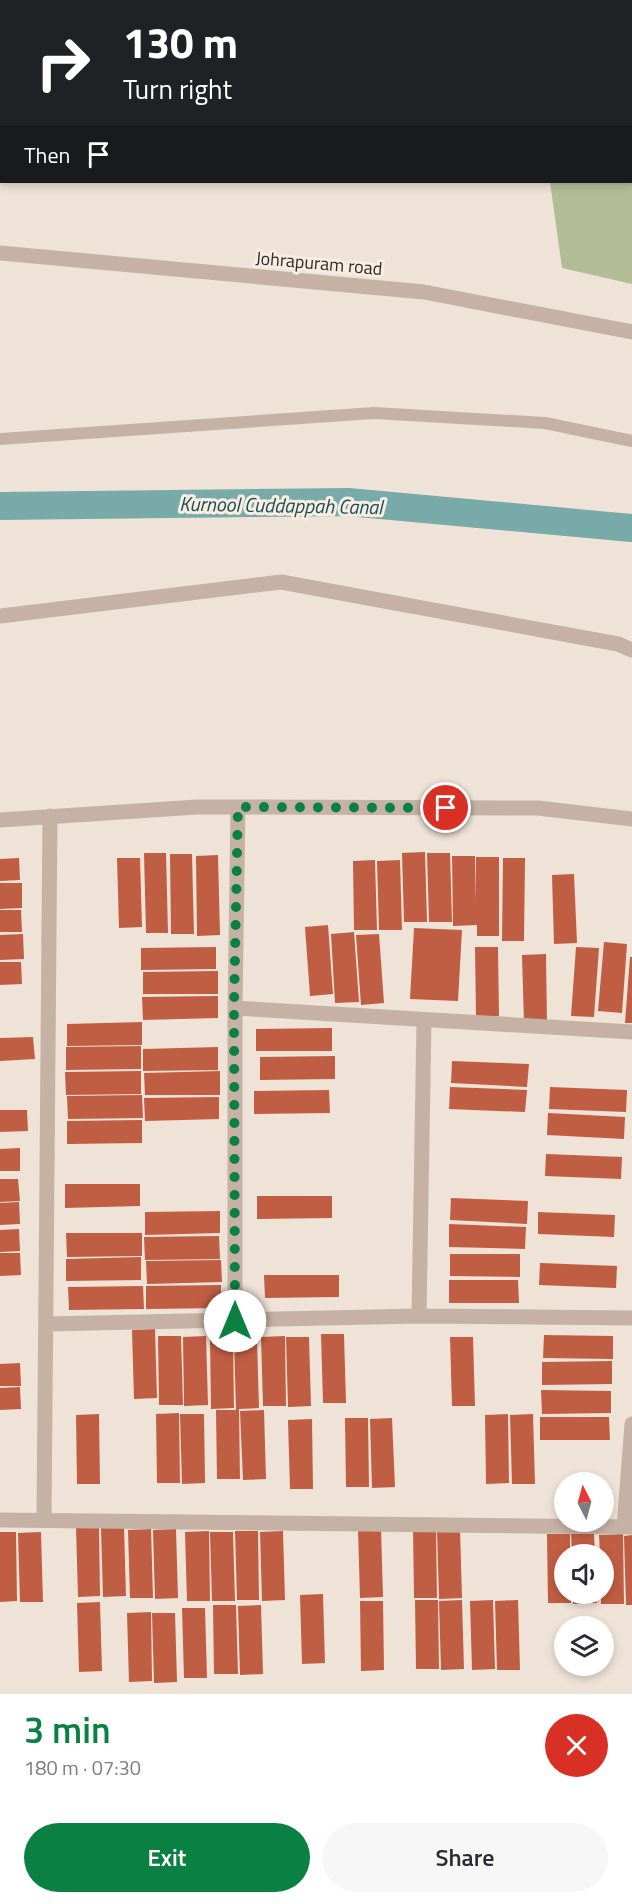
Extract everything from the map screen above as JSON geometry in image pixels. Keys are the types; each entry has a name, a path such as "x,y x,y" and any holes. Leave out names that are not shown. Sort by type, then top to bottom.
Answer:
{"street":[{"name":"Johrapuram road","path":"0,253 424,292 632,332"},
{"path":"0,616 281,582 618,644 632,650"},
{"path":"0,820 197,807 538,808 632,819"},
{"path":"235,1321 234,1008 238,807"},
{"path":"44,1521 50,816"},
{"path":"234,1008 632,1032"},
{"path":"419,1316 424,1020"},
{"path":"46,1324 419,1316 632,1318"},
{"path":"0,1520 628,1527 632,1424"}],"lane":[{"path":"0,439 374,413 545,423 632,441"}],"green space":[{"path":"550,183 632,183 632,284 562,268"}],"building":[{"path":"425,852 427,922 404,922 402,853"},
{"path":"144,853 166,853 168,933 146,933"},
{"path":"427,853 450,853 452,922 429,922"},
{"path":"170,854 192,854 194,934 171,934"},
{"path":"218,855 220,935 197,936 196,856"},
{"path":"452,856 475,856 476,904 476,857 499,857 499,936 477,936 477,925 453,926"},
{"path":"19,858 20,880 0,881 0,859"},
{"path":"117,858 140,858 142,927 119,928"},
{"path":"503,858 525,858 524,941 502,941"},
{"path":"375,860 377,930 354,930 353,861"},
{"path":"400,860 402,930 379,930 377,861"},
{"path":"574,874 577,943 554,944 552,875"},
{"path":"0,883 22,883 22,908 0,909"},
{"path":"0,910 21,910 22,932 0,932"},
{"path":"328,925 333,994 310,996 305,927"},
{"path":"414,928 462,930 458,1001 410,999"},
{"path":"354,932 359,1002 335,1003 331,934"},
{"path":"23,934 24,959 0,960 0,935"},
{"path":"379,934 384,1003 361,1005 356,935"},
{"path":"604,942 627,944 622,1013 598,1011"},
{"path":"216,947 216,969 141,970 141,948"},
{"path":"475,947 498,947 499,1016 476,1017"},
{"path":"576,947 599,948 594,1017 571,1016"},
{"path":"546,954 547,1023 524,1023 522,955"},
{"path":"630,957 632,957 632,1023 625,1023"},
{"path":"0,962 21,962 22,984 0,985"},
{"path":"218,971 218,994 143,994 143,972"},
{"path":"218,996 218,1018 143,1020 142,997"},
{"path":"142,1022 142,1045 67,1046 67,1024"},
{"path":"332,1028 332,1051 256,1051 256,1029"},
{"path":"33,1037 35,1059 0,1061 0,1038"},
{"path":"141,1046 141,1069 66,1070 66,1047"},
{"path":"218,1047 218,1070 143,1071 143,1049"},
{"path":"335,1056 335,1079 260,1080 260,1057"},
{"path":"452,1061 529,1064 527,1087 451,1083"},
{"path":"141,1071 141,1094 66,1095 65,1072"},
{"path":"220,1071 220,1095 145,1095 144,1073"},
{"path":"450,1087 527,1090 525,1112 449,1109"},
{"path":"550,1087 627,1090 626,1112 549,1109"},
{"path":"329,1090 330,1113 254,1114 254,1091"},
{"path":"142,1095 143,1118 68,1119 67,1096"},
{"path":"219,1097 219,1119 145,1121 144,1098"},
{"path":"0,1110 27,1110 28,1131 0,1132"},
{"path":"548,1113 625,1117 624,1139 547,1135"},
{"path":"142,1120 142,1143 67,1144 67,1121"},
{"path":"20,1148 20,1171 0,1171 0,1149"},
{"path":"546,1154 622,1157 621,1179 545,1176"},
{"path":"0,1179 18,1179 20,1201 0,1202"},
{"path":"65,1184 140,1184 140,1206 65,1208"},
{"path":"257,1196 332,1196 332,1218 257,1219"},
{"path":"451,1198 528,1201 527,1224 450,1220"},
{"path":"19,1202 20,1224 0,1225 0,1203"},
{"path":"220,1211 220,1233 145,1235 145,1212"},
{"path":"538,1212 615,1215 614,1237 538,1234"},
{"path":"449,1224 526,1227 525,1249 449,1247"},
{"path":"19,1229 20,1251 0,1252 0,1230"},
{"path":"66,1233 142,1233 142,1256 67,1257"},
{"path":"219,1236 220,1259 145,1260 144,1237"},
{"path":"0,1253 20,1253 21,1275 0,1276"},
{"path":"450,1254 520,1254 520,1277 450,1276"},
{"path":"141,1257 141,1280 66,1281 66,1259"},
{"path":"221,1260 222,1282 147,1284 146,1261"},
{"path":"540,1263 617,1266 616,1288 539,1285"},
{"path":"264,1275 339,1275 339,1297 265,1298"},
{"path":"449,1280 518,1280 519,1303 449,1303"},
{"path":"221,1285 221,1308 146,1309 146,1286"},
{"path":"143,1286 144,1309 69,1310 68,1287"},
{"path":"155,1329 157,1398 134,1399 132,1330"},
{"path":"321,1334 344,1334 346,1403 323,1403"},
{"path":"544,1335 613,1336 613,1359 543,1358"},
{"path":"158,1336 181,1336 183,1405 159,1405"},
{"path":"206,1336 208,1405 184,1406 183,1337"},
{"path":"285,1336 286,1406 263,1406 261,1337"},
{"path":"286,1337 309,1337 311,1406 288,1407"},
{"path":"450,1337 473,1337 475,1406 452,1406"},
{"path":"210,1339 233,1339 234,1408 211,1409"},
{"path":"257,1339 259,1408 239,1409 240,1479 217,1479 216,1410 236,1410 234,1340"},
{"path":"612,1361 612,1384 542,1385 542,1362"},
{"path":"20,1363 21,1386 0,1386 0,1364"},
{"path":"20,1387 21,1409 0,1410 0,1388"},
{"path":"541,1390 611,1391 611,1413 542,1414"},
{"path":"264,1410 266,1479 243,1480 240,1411"},
{"path":"179,1413 180,1483 157,1483 156,1414"},
{"path":"99,1414 100,1484 77,1484 76,1415"},
{"path":"180,1414 204,1414 205,1483 182,1484"},
{"path":"508,1414 509,1483 486,1484 485,1415"},
{"path":"533,1414 535,1484 512,1484 510,1415"},
{"path":"540,1417 609,1417 610,1440 540,1440"},
{"path":"345,1418 368,1418 369,1487 346,1487"},
{"path":"392,1418 395,1487 372,1488 370,1419"},
{"path":"312,1419 313,1489 290,1489 288,1420"},
{"path":"76,1527 99,1527 100,1596 78,1597"},
{"path":"124,1527 126,1596 103,1597 101,1528"},
{"path":"381,1528 383,1597 360,1598 358,1529"},
{"path":"151,1529 153,1598 130,1598 128,1530"},
{"path":"176,1529 178,1598 155,1599 153,1530"},
{"path":"413,1529 436,1529 437,1598 414,1598"},
{"path":"460,1529 462,1598 439,1599 437,1530"},
{"path":"209,1531 210,1601 187,1601 185,1532"},
{"path":"235,1531 258,1531 259,1600 237,1600"},
{"path":"283,1531 285,1600 262,1601 260,1532"},
{"path":"0,1532 16,1532 17,1601 0,1602"},
{"path":"41,1532 43,1602 20,1602 18,1533"},
{"path":"210,1532 233,1532 235,1601 212,1601"},
{"path":"547,1534 570,1534 570,1544 554,1544 554,1603 548,1603"},
{"path":"571,1534 594,1534 594,1544 572,1544"},
{"path":"623,1534 624,1604 614,1604 614,1544 599,1544 599,1535"},
{"path":"632,1535 632,1605 626,1605 624,1536"},
{"path":"323,1594 325,1663 302,1664 300,1595"},
{"path":"415,1600 438,1600 439,1669 416,1669"},
{"path":"462,1600 464,1669 441,1670 439,1601"},
{"path":"493,1600 495,1669 472,1670 470,1601"},
{"path":"518,1600 520,1670 497,1670 495,1601"},
{"path":"360,1601 383,1601 384,1670 361,1671"},
{"path":"100,1602 102,1671 79,1672 77,1603"},
{"path":"213,1605 236,1605 238,1674 214,1674"},
{"path":"261,1605 263,1674 240,1675 238,1606"},
{"path":"182,1608 205,1608 207,1678 184,1678"},
{"path":"151,1612 152,1681 129,1682 127,1613"},
{"path":"152,1613 175,1613 177,1682 154,1683"}],"waterway":[{"name":"Kurnool Cuddappah Canal","path":"0,506 348,502 632,528"}],"route":[{"path":"235,1321 234,1008 238,807 446,808"}]}
